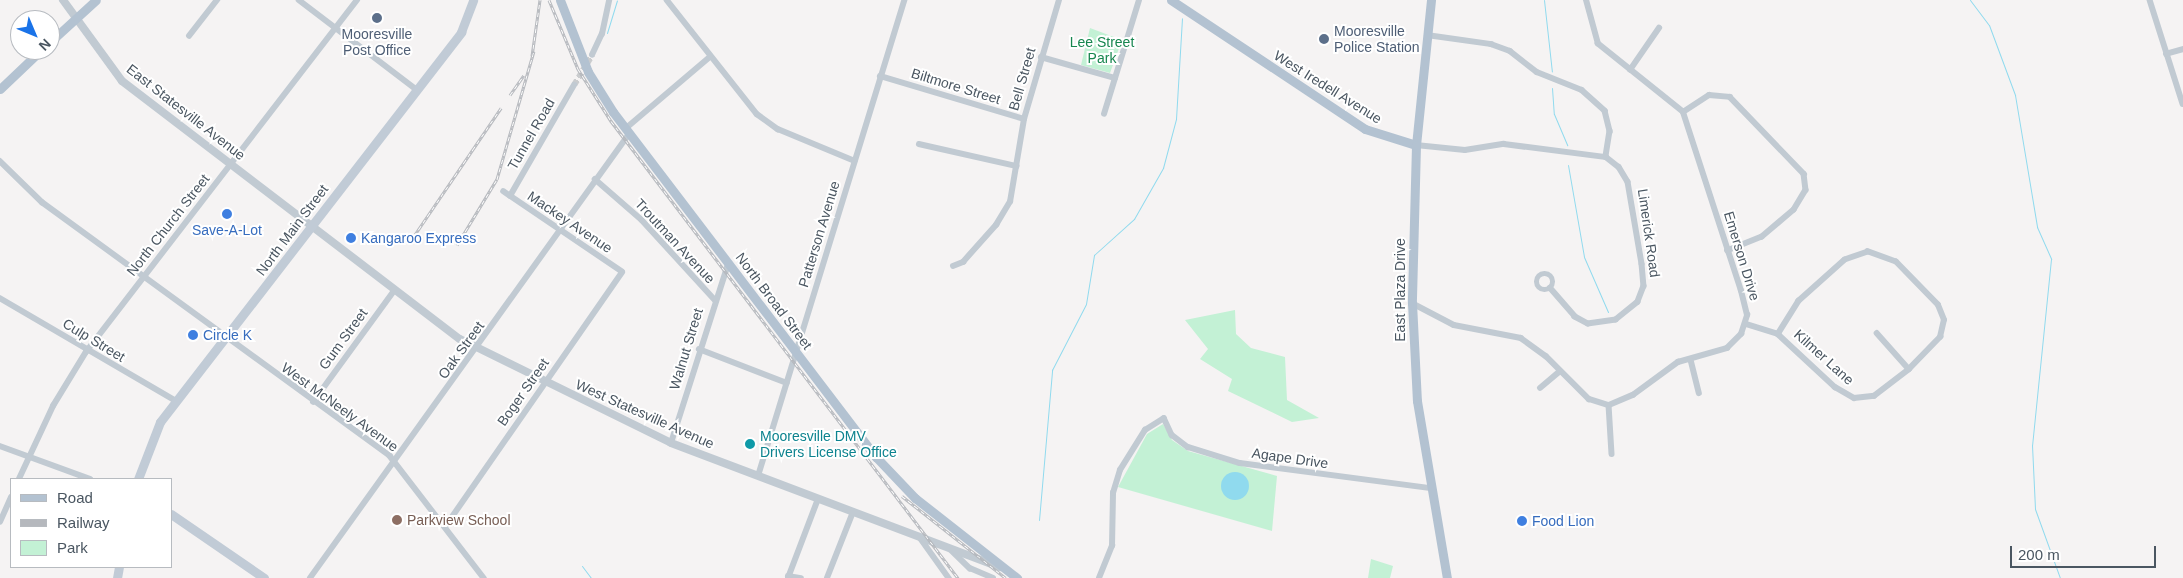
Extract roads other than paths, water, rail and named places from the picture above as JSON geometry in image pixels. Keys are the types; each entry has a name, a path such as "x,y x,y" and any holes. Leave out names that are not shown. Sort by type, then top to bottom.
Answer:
{"main road":[{"path":"60,32 96,0"},
{"name":"North Main Street","path":"138,478 151,437 465,27 473,0"},
{"name":"North Broad Street","path":"560,0 588,72 627,131 888,471 915,498 999,567 1017,578"},
{"name":"West Iredell Avenue","path":"1171,0 1365,129 1416,145"},
{"name":"East Plaza Drive","path":"1431,0 1416,145 1412,303 1417,401 1430,488 1447,578"},
{"path":"0,89 30,60"},
{"path":"172,515 264,578"}],"street":[{"name":"East Statesville Avenue","path":"63,0 122,80 312,227"},
{"path":"189,36 216,2 208,0"},
{"name":"North Church Street","path":"19,478 86,352 357,0"},
{"path":"592,55 602,34 608,0"},
{"path":"667,0 710,58 768,122 855,161"},
{"name":"Bell Street","path":"953,266 963,262 1003,214 1017,166 1024,119 1059,0"},
{"path":"1104,114 1139,0"},
{"path":"1586,0 1592,35 1630,70 1683,112 1709,95 1730,98 1804,174 1806,190 1794,210 1762,237 1728,251"},
{"path":"2150,0 2183,104"},
{"path":"303,1 417,90"},
{"name":"Patterson Avenue","path":"758,476 902,1"},
{"path":"1630,70 1659,28"},
{"path":"1427,35 1491,44 1552,79 1582,90 1605,111 1610,131 1606,157"},
{"path":"2166,54 2183,49"},
{"path":"1041,57 1115,78"},
{"name":"Oak Street","path":"310,578 477,349 627,131 710,58"},
{"name":"Biltmore Street","path":"880,76 1024,119"},
{"name":"Tunnel Road","path":"507,194 574,85"},
{"name":"Emerson Drive","path":"1683,112 1728,251 1746,324"},
{"path":"919,144 1017,166"},
{"name":"West Iredell Avenue","path":"1416,145 1465,150 1504,144 1606,157"},
{"name":"Limerick Road","path":"1550,288 1575,317 1588,324 1616,320 1638,302 1644,286 1628,182 1606,157"},
{"name":"West McNeely Avenue","path":"0,161 33,194 225,339 395,461 484,578"},
{"name":"Troutman Avenue","path":"595,179 642,220 715,300"},
{"name":"Mackey Avenue","path":"507,194 622,272"},
{"name":"West Statesville Avenue","path":"312,227 394,290 477,349 671,442 999,567"},
{"name":"Kilmer Lane","path":"1746,324 1778,334 1834,387 1854,398 1874,396 1908,368 1940,338 1944,320 1932,298 1896,262 1878,252 1856,254 1845,260 1792,308 1778,334"},
{"name":"Walnut Street","path":"671,442 728,264"},
{"name":"Boger Street","path":"445,526 622,272"},
{"name":"Gum Street","path":"312,402 394,290"},
{"name":"Culp Street","path":"0,298 86,352 176,402"},
{"path":"1412,303 1454,325 1521,338 1589,399 1609,404 1633,395 1665,368 1727,348 1746,324"},
{"path":"1877,333 1908,368"},
{"path":"699,350 787,383"},
{"path":"1691,360 1698,393"},
{"path":"1540,388 1560,371"},
{"path":"1609,404 1612,454"},
{"name":"Agape Drive","path":"1099,578 1112,546 1113,493 1120,470 1145,430 1164,418 1172,435 1188,447 1240,463 1430,488"},
{"path":"0,446 87,478"},
{"path":"0,522 10,499"},
{"path":"801,578 788,577 818,499"},
{"path":"827,578 853,512"},
{"path":"918,536 949,578"},
{"path":"950,549 970,568 993,578"}],"water":[{"path":"1235,472 1245,476 1249,486 1245,496 1235,500 1225,496 1221,486 1225,476"}],"waterway":[{"path":"607,33 617,0"},
{"path":"1544,0 1552,72"},
{"path":"1970,0 1989,25 2015,95 2037,227 2051,259 2032,445 2035,509 2060,578"},
{"path":"1039,520 1052,370 1086,304 1094,255 1134,219 1163,168 1176,119 1182,18"},
{"path":"1552,88 1554,114 1567,145"},
{"path":"1568,165 1584,257 1608,312"},
{"path":"582,566 591,578"}],"tunnel":[{"path":"574,85 592,55"}],"railway":[{"path":"532,56 540,0"},
{"path":"549,0 578,69 611,121 958,578"},
{"path":"457,245 497,179 534,51"},
{"path":"510,95 524,75"},
{"path":"414,236 501,108"},
{"path":"902,496 1006,578"}],"place":[{"name":"Mooresville Post Office","path":"377,18"},
{"name":"Mooresville Police Station","path":"1324,39"},
{"name":"Save-A-Lot","path":"227,214"},
{"name":"Kangaroo Express","path":"351,238"},
{"name":"Circle K","path":"193,335"},
{"name":"Mooresville DMV Drivers License Office","path":"750,444"},
{"name":"Parkview School","path":"397,520"},
{"name":"Food Lion","path":"1522,521"}],"park label":[{"name":"Lee Street Park","path":"1102,50"}]}
